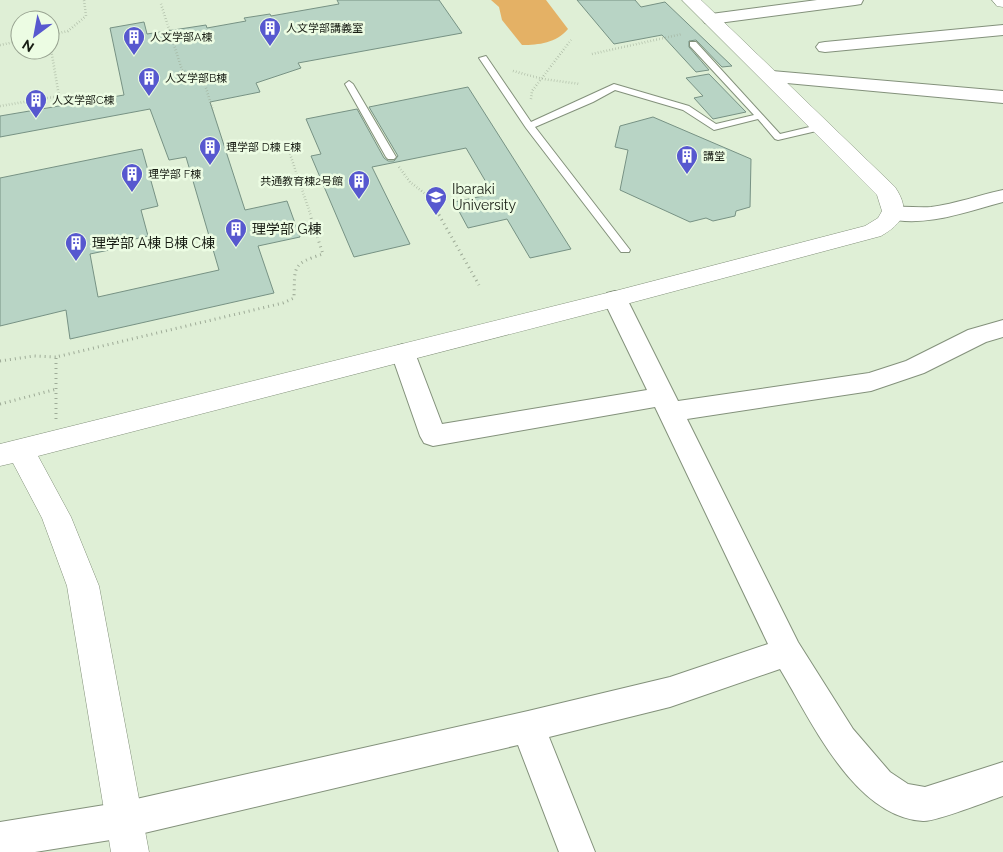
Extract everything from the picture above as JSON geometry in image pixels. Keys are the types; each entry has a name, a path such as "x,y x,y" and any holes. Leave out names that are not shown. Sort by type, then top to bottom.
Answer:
{"street":[{"path":"127,836 83,586 56,517 10,453 615,300 882,226 893,213 894,208 887,192 772,77 691,0"},
{"path":"715,23 855,0"},
{"path":"825,47 1003,30"},
{"path":"772,77 1003,97"},
{"path":"893,213 906,216 926,214 1003,196"},
{"path":"615,300 787,652 841,740 878,784 902,800 925,804 1003,779"},
{"path":"403,353 433,436 665,404 871,382 915,367 977,336 1003,328"},
{"path":"0,840 127,836 528,727 670,692 787,652"},
{"path":"528,727 578,852"}],"lane":[{"path":"693,44 778,137 822,127"},
{"path":"485,61 529,126 626,250"},
{"path":"349,84 392,157"},
{"path":"529,126 590,100 614,87 686,108 714,127 760,116"}],"path":[{"path":"60,33 68,31 86,16 84,0"},
{"path":"160,4 182,70 203,78 213,111"},
{"path":"592,54 715,23"},
{"path":"529,126 532,91 572,40"},
{"path":"0,106 59,96 53,60"},
{"path":"485,61 543,79 607,91"},
{"path":"0,361 34,356 56,357 284,303 294,298 295,269 303,260 323,254 290,154"},
{"path":"392,157 410,182 428,196 479,285"},
{"path":"0,404 58,389 56,357"}],"shaded area":[{"path":"491,0 546,0 568,29 553,40 522,45 502,20 499,7"}],"building":[{"path":"337,0 439,0 462,33 298,63 301,68 256,83 260,92 210,102 245,210 287,201 300,237 258,246 274,293 70,339 66,310 0,326 0,178 142,149 158,206 141,210 148,236 113,244 114,249 90,254 98,297 219,270 186,157 169,160 150,109 0,137 0,116 124,95 110,28 144,22 147,34 206,25 207,28 246,21 244,18 270,14 271,16 339,4"},
{"path":"577,0 635,0 641,7 665,2 732,66 722,67 696,40 689,41 689,47 709,70 696,72 662,35 614,44"},
{"path":"709,74 746,112 713,119 694,98 703,96 686,78"},
{"path":"468,87 571,249 530,258 507,219 468,228 454,202 493,194 466,148 372,167 410,244 354,257 311,156 321,154 306,119 357,109 384,158 388,161 394,161 398,156 369,107"},
{"name":"講堂","path":"653,117 751,159 750,207 736,211 735,216 713,221 706,218 690,222 620,190 628,150 615,147 620,126"}],"place":[{"name":"人文学部講義室","path":"270,47"},
{"name":"人文学部A棟","path":"134,56"},
{"name":"人文学部B棟","path":"149,97"},
{"name":"人文学部C棟","path":"36,119"},
{"name":"理学部 D棟 E棟","path":"210,166"},
{"name":"講堂","path":"687,175"},
{"name":"理学部 F棟","path":"132,193"},
{"name":"共通教育棟2号館","path":"359,200"},
{"name":"Ibaraki University","path":"436,216"},
{"name":"理学部 G棟","path":"236,248"},
{"name":"理学部 A棟 B棟 C棟","path":"76,262"}]}
